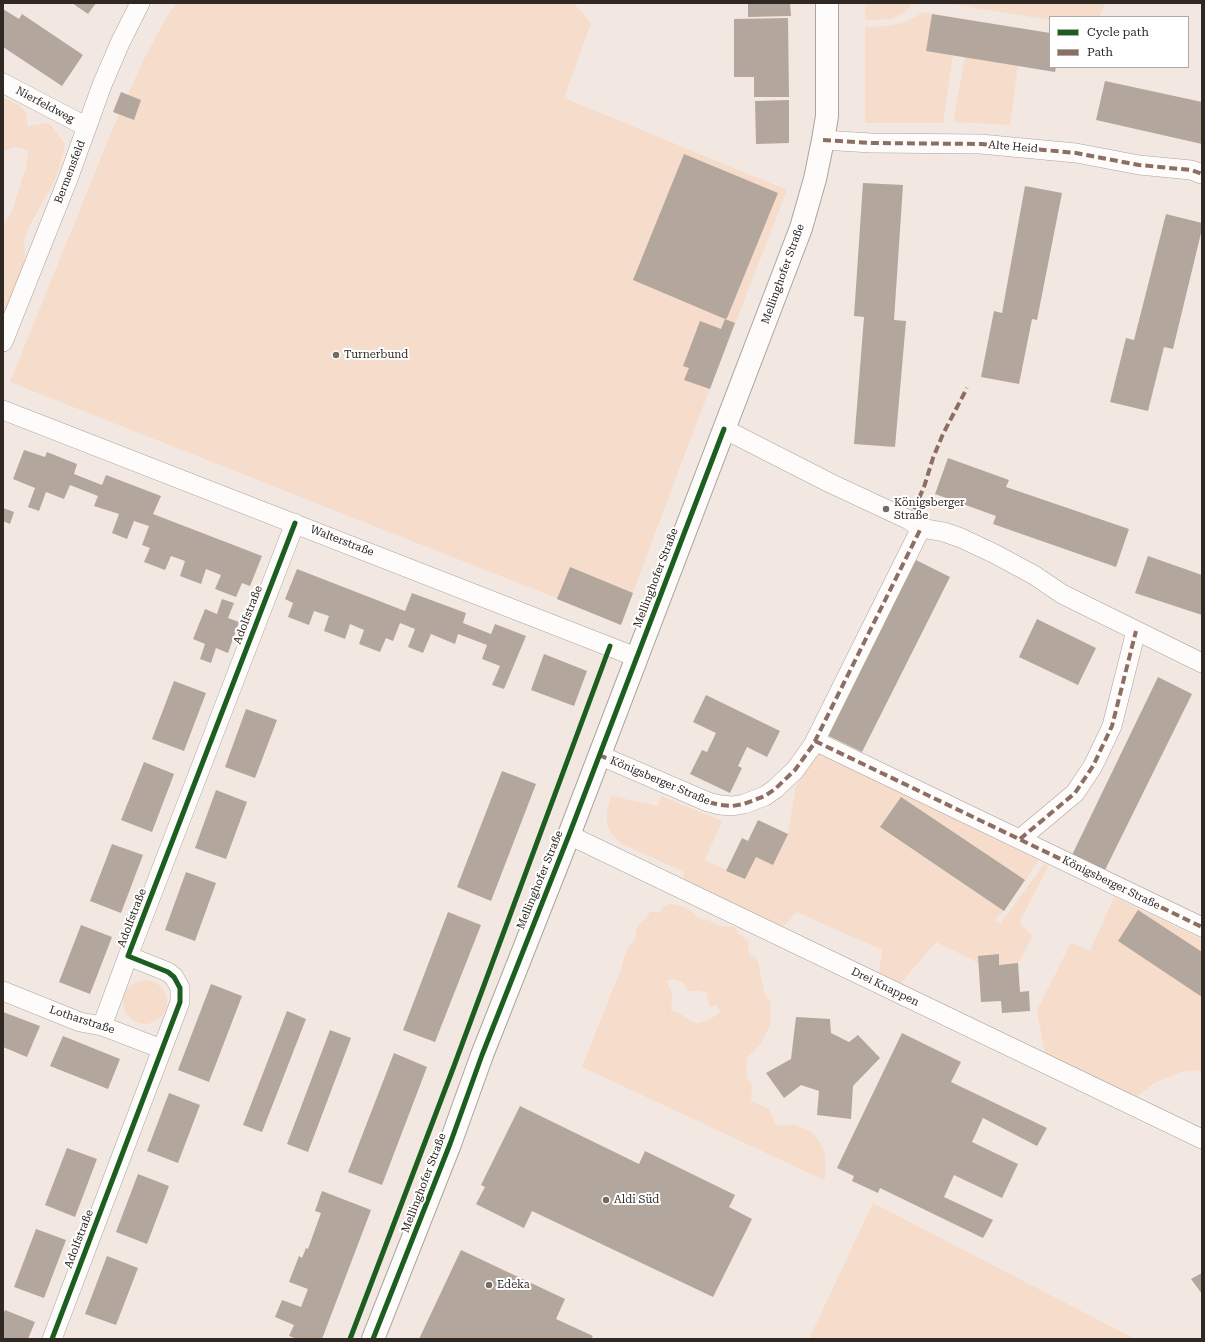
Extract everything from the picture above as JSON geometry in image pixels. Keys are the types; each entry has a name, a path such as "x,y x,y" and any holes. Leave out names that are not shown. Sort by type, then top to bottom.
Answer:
{"main road":[{"name":"Mellinghofer Straße","path":"373,1339 482,1055 569,836 636,657 801,228 814,179 827,116 827,3"}],"street":[{"name":"Bermensfeld","path":"3,342 120,43 140,3"},
{"name":"Nierfeldweg","path":"3,83 87,126"},
{"name":"Alte Heid","path":"823,140 871,143 981,144 1012,146 1076,153 1139,165 1191,170 1202,174"},
{"name":"Walterstraße","path":"3,410 636,657"},
{"path":"724,428 830,483 909,520 921,528 944,532 961,538 994,554 1034,575 1062,594 1202,662"},
{"name":"Adolfstraße","path":"102,1026 295,523"},
{"name":"Königsberger Straße","path":"599,755 708,802 720,805 732,806 744,804 764,796 775,789 796,770 814,741 921,528"},
{"path":"1020,839 1075,794 1093,766 1112,726 1136,631"},
{"name":"Königsberger Straße","path":"814,741 1202,927"},
{"name":"Drei Knappen","path":"569,836 1202,1139"},
{"name":"Adolfstraße","path":"52,1339 180,1002 180,988 174,977 168,972 128,956"},
{"name":"Lotharstraße","path":"3,991 80,1022 102,1026 162,1049"}],"shaded area":[{"path":"176,3 574,3 591,23 564,98 787,190 690,440 621,625 10,382 113,128 142,63 167,16"},
{"path":"865,3 913,3 906,11 892,19 865,20"},
{"path":"944,3 1106,3 1100,16 1049,16 1049,20"},
{"path":"923,12 932,14 926,51 953,55 943,123 865,123 865,27 887,26 903,23"},
{"path":"965,57 1018,66 1010,125 953,122"},
{"path":"3,97 19,105 26,113 28,126 47,123 52,126 65,144 55,180 29,227 24,241 25,253 23,268 3,344 3,227 13,209 26,167 28,152 22,148 14,147 3,151"},
{"path":"819,753 1039,860 1004,911 995,920 1000,924 1044,864 1049,865 1020,921 1022,926 1033,936 1018,963 999,965 998,954 978,956 979,963 936,942 901,983 879,973 882,950 797,912 782,928 683,880 684,872 620,843 612,834 607,825 607,812 611,796 658,806 661,796 722,821 705,860 745,879 756,857 788,834 796,785"},
{"path":"1114,897 1202,939 1202,1070 1181,1072 1156,1082 1136,1097 1045,1054 1037,1010 1071,943 1090,951"},
{"path":"669,904 677,905 686,908 699,918 711,921 720,926 734,927 739,934 748,941 749,954 757,958 765,996 771,1002 770,1026 760,1045 747,1058 747,1078 752,1085 751,1101 769,1109 776,1126 793,1125 804,1128 815,1135 821,1144 825,1155 826,1174 824,1180 582,1067 622,966 625,954 629,946 635,940 637,927 647,918 650,911 659,913 664,906","holes":["671,979 682,982 689,991 708,993 707,998 710,1007 716,1005 720,1011 715,1016 696,1024 679,1013 671,1011 671,990 666,981"]},
{"path":"145,980 157,984 163,990 167,1002 163,1014 157,1020 145,1024 133,1020 127,1014 123,1002 127,990 133,984"},
{"path":"873,1203 1135,1339 809,1339"}],"building":[{"path":"72,3 96,3 88,14"},
{"path":"748,3 790,3 791,16 748,17"},
{"path":"3,9 19,19 22,14 83,55 62,86 3,47"},
{"path":"932,14 1049,33 1049,68 1056,68 1055,72 926,51"},
{"path":"788,18 789,97 754,97 754,77 734,77 734,19"},
{"path":"1105,81 1202,102 1202,144 1096,120"},
{"path":"121,92 141,100 134,120 113,112"},
{"path":"789,100 789,143 756,144 755,101"},
{"path":"684,154 778,193 727,318 725,319 633,280"},
{"path":"863,183 903,185 894,320 906,321 895,447 854,444 864,317 854,316"},
{"path":"1025,186 1062,193 1037,320 1032,319 1019,384 981,377 994,311 1002,313"},
{"path":"1166,214 1202,223 1202,229 1173,349 1164,347 1148,411 1110,402 1126,338 1134,340"},
{"path":"725,319 735,323 710,389 684,380 689,368 683,366 700,321 721,329"},
{"path":"24,450 45,457 47,452 77,464 74,474 102,485 106,475 161,496 153,514 262,556 250,586 242,583 236,597 215,589 221,575 206,569 201,584 180,576 185,561 171,556 165,570 144,562 150,548 142,545 149,526 134,521 127,539 112,533 119,514 94,506 98,496 70,485 64,499 46,492 39,511 28,507 35,488 13,479"},
{"path":"948,458 1009,480 1006,487 1129,529 1116,567 993,524 996,516 935,494"},
{"path":"3,508 14,512 10,524 3,521"},
{"path":"1148,556 1202,575 1202,615 1135,593"},
{"path":"916,560 950,577 862,752 827,735"},
{"path":"570,567 633,593 621,625 557,599"},
{"path":"297,569 405,611 412,593 466,613 463,623 491,634 495,624 526,636 504,689 492,685 500,666 482,659 487,645 458,634 455,644 431,634 423,653 408,647 415,629 400,623 393,641 386,638 380,652 359,644 364,630 350,624 345,639 324,631 329,616 314,611 309,625 288,617 293,603 285,599"},
{"path":"222,599 234,603 228,618 239,622 228,653 216,648 211,663 200,659 205,644 193,639 205,609 217,614"},
{"path":"1037,619 1096,648 1078,685 1019,657"},
{"path":"544,654 587,671 574,706 531,690"},
{"path":"1158,677 1192,694 1105,870 1072,855"},
{"path":"174,681 206,693 184,751 152,739"},
{"path":"706,695 780,731 767,757 747,747 738,766 742,768 730,793 690,774 702,750 707,752 716,733 693,722"},
{"path":"246,709 277,720 255,778 225,767"},
{"path":"144,762 174,774 152,832 121,820"},
{"path":"502,771 536,784 491,901 457,887"},
{"path":"216,790 247,802 226,859 195,848"},
{"path":"901,797 1025,880 1004,911 880,827"},
{"path":"758,820 788,834 773,865 756,857 745,879 726,871 742,838 748,841"},
{"path":"112,844 143,855 121,913 90,901"},
{"path":"186,872 216,883 195,941 165,930"},
{"path":"1138,910 1202,952 1202,997 1118,941"},
{"path":"448,912 481,925 435,1042 403,1030"},
{"path":"81,925 112,937 90,994 59,982"},
{"path":"999,954 999,965 1018,963 1020,992 1029,991 1030,1011 1002,1013 1001,1001 981,1002 978,956"},
{"path":"211,984 242,996 209,1082 178,1070"},
{"path":"287,1011 306,1019 262,1132 243,1125"},
{"path":"3,1012 40,1026 27,1057 3,1047"},
{"path":"796,1017 830,1019 831,1033 849,1042 858,1035 880,1058 853,1086 851,1119 817,1115 819,1091 801,1085 784,1098 766,1073 791,1059"},
{"path":"330,1030 351,1038 308,1152 287,1144"},
{"path":"902,1033 961,1062 951,1082 1047,1128 1037,1146 983,1118 972,1142 1018,1164 1002,1198 954,1175 944,1197 993,1220 983,1238 880,1188 878,1193 852,1181 854,1176 837,1168"},
{"path":"63,1036 120,1059 108,1089 50,1066"},
{"path":"394,1053 427,1067 382,1185 348,1172"},
{"path":"169,1093 200,1105 178,1163 147,1151"},
{"name":"Aldi Süd","path":"520,1106 639,1164 645,1151 735,1195 729,1207 752,1219 713,1297 532,1211 524,1228 476,1204 485,1187 481,1185"},
{"path":"67,1148 97,1159 75,1217 45,1205"},
{"path":"138,1174 169,1186 147,1244 116,1232"},
{"path":"322,1191 371,1210 322,1339 297,1339 289,1336 294,1325 275,1317 282,1300 301,1307 308,1289 289,1282 299,1256 302,1258 306,1248 308,1249 321,1213 315,1211"},
{"path":"36,1229 66,1240 44,1298 14,1287"},
{"name":"Edeka","path":"461,1250 565,1299 556,1319 593,1336 591,1339 419,1339"},
{"path":"107,1256 138,1268 116,1325 85,1314"},
{"path":"1202,1273 1202,1294 1191,1279"},
{"path":"5,1310 35,1322 28,1339 3,1339 3,1315"}],"marked path":[{"path":"823,140 871,143 981,144 1076,153 1139,165 1191,170 1202,174"},
{"path":"909,520 924,487 933,458 943,434 967,388"},
{"path":"599,755 708,802 720,805 732,806 744,804 765,796 775,789 795,770 813,745 921,528"},
{"path":"1020,839 1075,793 1093,766 1112,726 1136,631"},
{"path":"815,741 1202,927"}],"cycle path":[{"path":"373,1339 450,1144 482,1055 569,835 724,429"},
{"path":"52,1339 180,1002 180,988 174,977 168,972 128,956 295,523"},
{"path":"350,1339 454,1066 610,646"}],"place":[{"name":"Turnerbund","path":"336,355"},
{"name":"Königsberger Straße","path":"886,509"},
{"name":"Aldi Süd","path":"606,1200"},
{"name":"Edeka","path":"489,1285"}]}
